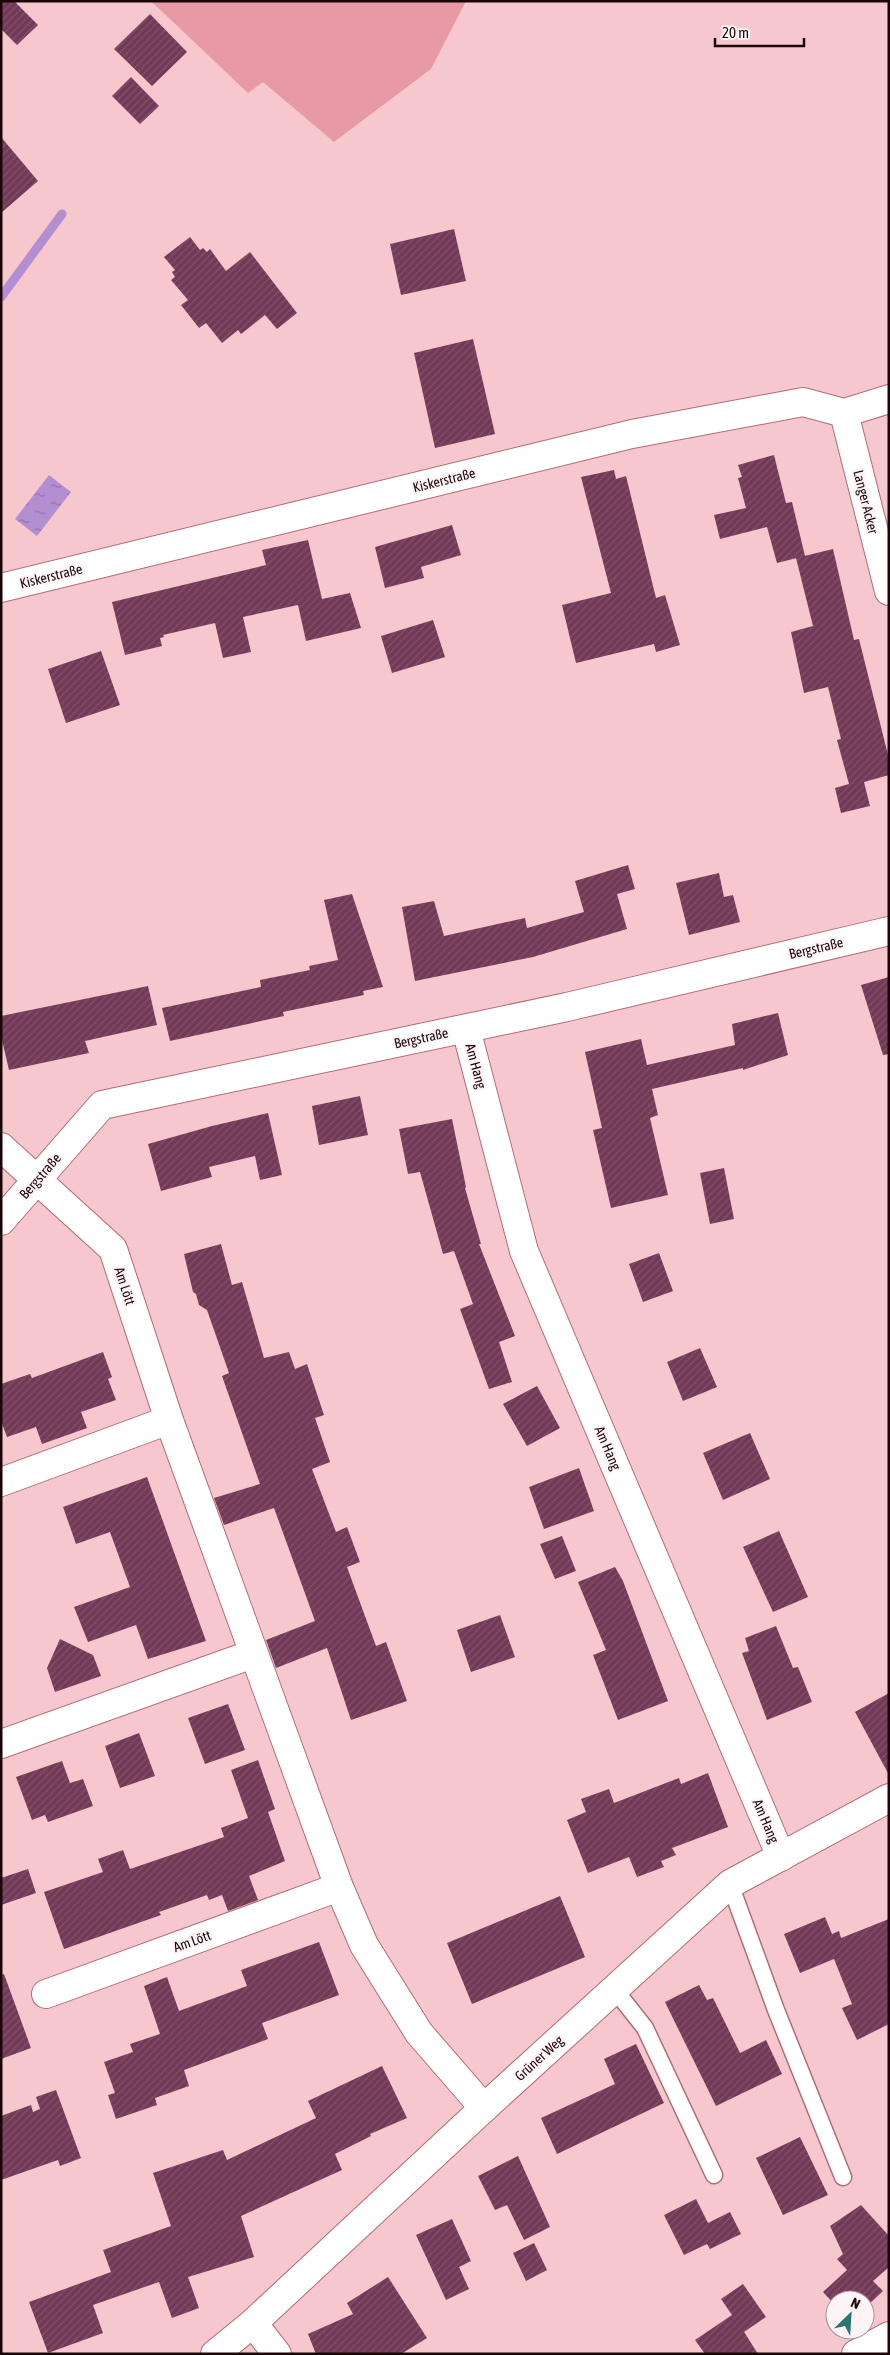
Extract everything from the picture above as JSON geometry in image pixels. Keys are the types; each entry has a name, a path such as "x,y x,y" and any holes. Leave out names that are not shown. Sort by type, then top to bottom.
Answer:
{"street":[{"path":"844,413 889,399"},
{"name":"Kiskerstraße","path":"1,588 632,434 803,402 844,413"},
{"name":"Langer Acker","path":"844,413 889,591"},
{"name":"Bergstraße","path":"1,1221 102,1106 466,1029 889,931"},
{"name":"Am Hang","path":"466,1029 524,1251 781,1856"},
{"name":"Am Lött","path":"1,1147 113,1249 168,1420 339,1887 364,1945 419,2033 484,2108"},
{"path":"1,1482 168,1420"},
{"path":"1,1744 253,1654"},
{"name":"Grüner Weg","path":"215,2354 253,2323 484,2108 730,1884 889,1798"},
{"name":"Am Lött","path":"46,1994 339,1887"},
{"path":"253,2323 277,2354"},
{"path":"856,2354 889,2336"}],"lane":[{"path":"730,1884 776,2010 843,2177"},
{"path":"615,1990 645,2028 714,2175"}],"shaded area":[{"path":"151,1 466,1 431,69 334,142 263,82 248,93"}],"water":[{"path":"49,475 71,492 37,536 15,519"}],"building":[{"path":"1,1 14,1 38,25 17,45 1,29"},
{"path":"150,14 187,52 152,86 114,49"},
{"path":"131,77 159,106 140,124 112,96"},
{"path":"1,137 38,181 1,213"},
{"path":"454,229 466,281 401,295 390,244"},
{"path":"190,237 200,250 203,248 207,252 210,249 226,271 250,252 297,313 277,329 265,315 241,334 238,330 222,343 206,323 199,328 181,305 188,300 171,280 175,277 172,272 175,270 164,257"},
{"path":"473,339 495,434 435,448 414,353"},
{"path":"774,455 786,503 792,502 805,556 777,563 767,527 720,539 714,515 746,508 738,478 742,477 738,465"},
{"path":"614,470 616,479 626,476 656,598 665,595 680,645 656,652 654,644 576,663 562,605 611,593 581,477"},
{"path":"452,525 461,555 421,567 424,578 385,588 375,547"},
{"path":"308,540 322,599 350,593 361,628 306,641 298,605 243,617 251,652 223,658 215,623 163,635 164,637 160,638 162,646 125,655 112,602 266,565 262,550"},
{"path":"833,549 854,640 859,639 889,759 889,775 864,782 870,806 841,813 835,788 849,784 837,740 841,739 828,687 804,693 791,632 813,626 796,558"},
{"path":"433,620 445,657 392,673 381,636"},
{"path":"101,651 120,705 66,723 48,669"},
{"path":"628,865 635,889 617,894 627,929 533,957 415,981 402,907 434,901 444,936 525,918 527,928 584,912 575,881"},
{"path":"719,873 724,897 733,895 740,922 689,935 676,883"},
{"path":"352,894 383,987 363,991 364,995 283,1012 284,1016 170,1041 162,1008 261,987 260,980 310,970 309,966 338,960 324,900"},
{"path":"889,977 889,1054 883,1055 861,985"},
{"path":"148,986 157,1025 85,1041 89,1053 9,1070 1,1036 1,1016"},
{"path":"778,1013 788,1055 743,1070 743,1068 652,1089 658,1115 650,1118 668,1195 611,1208 593,1130 602,1128 585,1052 641,1039 647,1065 735,1045 732,1024"},
{"path":"360,1096 368,1135 319,1145 312,1106"},
{"path":"268,1113 282,1175 260,1180 255,1156 209,1167 212,1177 161,1191 148,1144"},
{"path":"452,1119 465,1188 481,1244 479,1244 515,1336 499,1342 512,1382 489,1389 460,1309 473,1304 454,1251 443,1254 420,1172 408,1174 399,1129"},
{"path":"724,1168 734,1219 710,1224 700,1173"},
{"path":"221,1244 232,1285 242,1282 264,1358 289,1352 295,1369 307,1364 324,1415 315,1418 330,1462 312,1469 336,1532 347,1527 360,1562 347,1567 376,1646 386,1642 407,1701 351,1720 327,1648 276,1668 266,1640 315,1621 274,1508 224,1525 214,1498 260,1484 222,1376 229,1373 207,1310 199,1305 196,1294 193,1292 184,1254"},
{"path":"659,1253 673,1291 643,1302 629,1264"},
{"path":"700,1348 717,1387 683,1401 667,1362"},
{"path":"103,1352 112,1377 108,1379 116,1400 81,1412 87,1428 42,1444 36,1427 7,1437 1,1421 1,1384 30,1374 32,1378"},
{"path":"537,1386 560,1428 527,1446 503,1404"},
{"path":"750,1433 770,1479 723,1500 703,1453"},
{"path":"579,1468 594,1511 544,1529 529,1487"},
{"path":"147,1477 206,1641 148,1659 136,1625 88,1642 74,1607 130,1587 110,1532 76,1544 63,1507"},
{"path":"779,1531 808,1597 773,1612 743,1547"},
{"path":"562,1536 576,1571 555,1579 540,1544"},
{"path":"615,1567 623,1581 668,1701 618,1720 593,1655 606,1650 578,1582"},
{"path":"500,1615 515,1657 471,1672 457,1630"},
{"path":"776,1626 793,1668 798,1667 812,1702 767,1720 742,1653 749,1651 745,1638"},
{"path":"60,1639 93,1655 101,1676 55,1692 47,1668"},
{"path":"889,1693 889,1775 855,1712"},
{"path":"228,1704 245,1750 205,1764 188,1718"},
{"path":"139,1733 155,1776 120,1788 105,1746"},
{"path":"258,1760 275,1809 268,1812 285,1861 249,1876 258,1900 228,1911 222,1895 209,1900 207,1895 159,1912 161,1915 64,1949 44,1892 103,1872 98,1859 123,1850 130,1869 224,1837 221,1828 248,1818 231,1770"},
{"path":"62,1761 70,1783 83,1779 93,1806 48,1822 45,1815 32,1820 16,1777"},
{"path":"708,1773 728,1827 672,1848 676,1855 661,1861 664,1867 637,1877 629,1857 588,1873 567,1820 586,1812 581,1799 609,1789 614,1803 679,1778 681,1784"},
{"path":"28,1869 36,1893 1,1905 1,1878"},
{"path":"560,1896 585,1957 472,2004 447,1943"},
{"path":"825,1917 832,1934 839,1931 841,1938 889,1919 889,2024 857,2040 842,2008 852,2004 834,1959 800,1973 784,1934"},
{"path":"319,1942 339,1995 262,2023 268,2039 184,2070 189,2086 155,2098 157,2105 116,2119 108,2095 115,2093 104,2062 133,2052 130,2044 160,2034 144,1986 167,1977 179,2011 247,1986 241,1970"},
{"path":"4,1974 31,2048 1,2059 1,1975"},
{"path":"699,1985 707,2000 713,1998 740,2053 766,2040 782,2074 716,2106 665,2002"},
{"path":"636,2044 664,2103 557,2154 541,2118 615,2084 604,2059"},
{"path":"382,2066 407,2118 370,2134 371,2136 335,2154 342,2170 241,2216 254,2257 188,2277 199,2308 172,2318 159,2282 93,2305 103,2333 48,2353 29,2302 111,2272 103,2250 171,2226 153,2173 223,2150 227,2160 316,2118 308,2101"},
{"path":"56,2090 81,2158 60,2166 58,2160 1,2180 1,2116 31,2105 33,2112 40,2109 36,2097"},
{"path":"800,2137 828,2195 783,2215 756,2158"},
{"path":"518,2156 550,2227 524,2240 507,2205 495,2210 478,2176"},
{"path":"696,2199 708,2223 730,2212 741,2234 710,2249 707,2244 684,2255 664,2215"},
{"path":"861,2205 889,2236 889,2267 873,2281 883,2291 875,2299 875,2290 825,2290 847,2270 837,2259 843,2254 830,2226"},
{"path":"452,2219 471,2261 459,2267 469,2289 446,2300 416,2235"},
{"path":"534,2243 547,2270 526,2281 513,2253"},
{"path":"388,2277 427,2338 401,2354 316,2354 308,2334 353,2314 347,2303"},
{"path":"743,2284 766,2317 744,2332 758,2354 705,2354 695,2340 732,2315 721,2299"}],"waterway":[{"path":"1,297 62,214"}]}
